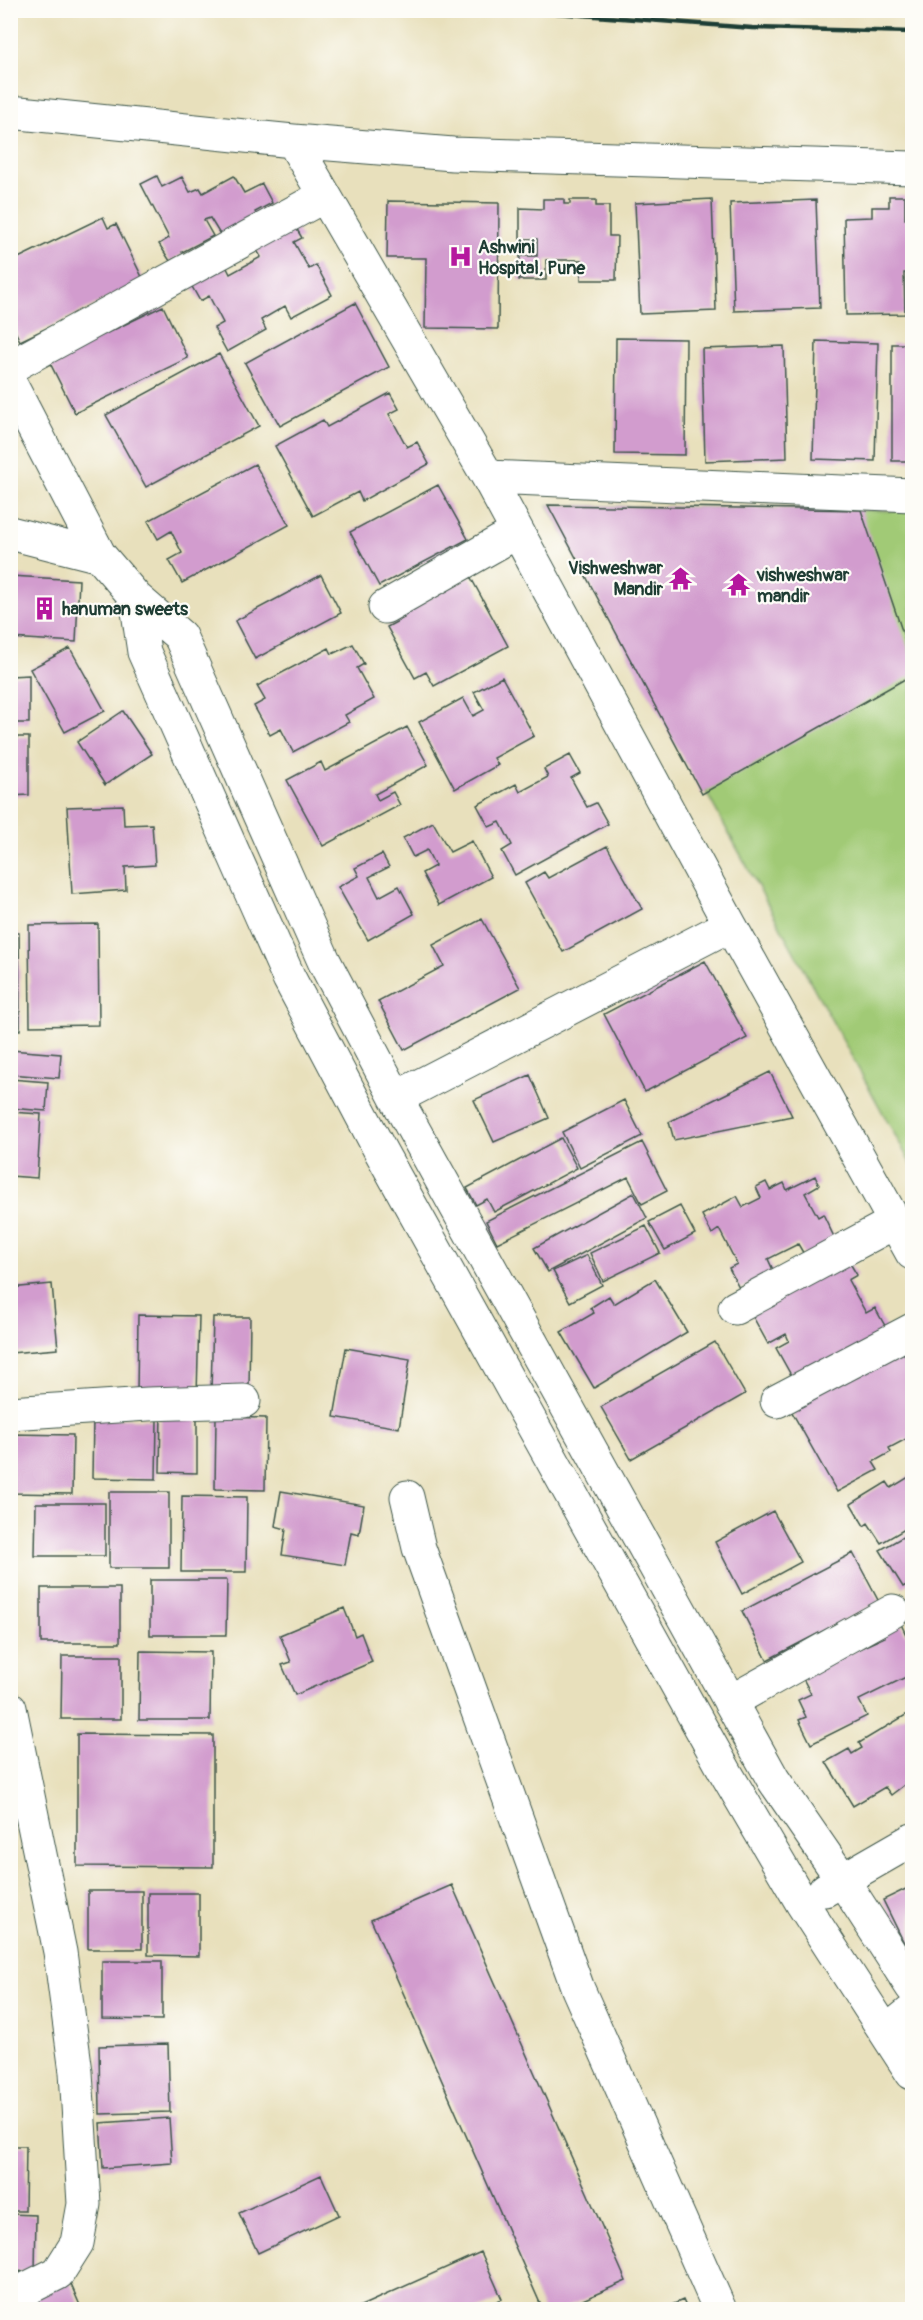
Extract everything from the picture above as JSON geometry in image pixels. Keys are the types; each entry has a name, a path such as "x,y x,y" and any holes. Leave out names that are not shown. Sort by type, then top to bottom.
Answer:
{"street":[{"path":"10,112 293,141 453,154 912,168"},
{"path":"293,141 488,477 730,925 912,1253"},
{"path":"10,367 324,196"},
{"path":"10,383 100,556 136,598 180,636 324,961 396,1098 772,1779 842,1879 912,1988"},
{"path":"488,477 912,495"},
{"path":"10,532 100,556"},
{"path":"385,607 517,532"},
{"path":"136,598 144,652 289,978 387,1162 726,1773 802,1903 912,2073"},
{"path":"396,1098 730,925"},
{"path":"735,1308 895,1221"},
{"path":"777,1401 912,1330"},
{"path":"10,1413 148,1404 244,1401"},
{"path":"407,1497 419,1548 579,1989 720,2310"},
{"path":"730,1702 894,1611"},
{"path":"10,1708 60,1952 76,2072 84,2204 76,2243 58,2274 10,2297"},
{"path":"802,1903 912,1840"},
{"path":"886,2032 912,2011"}],"green space":[{"path":"548,505 912,511 912,1166"}],"building":[{"path":"157,176 162,187 182,177 190,192 200,188 203,193 234,176 244,193 262,184 272,203 255,212 257,215 221,236 210,218 204,220 213,236 170,261 159,244 169,238 141,184"},
{"path":"889,196 905,196 905,219 912,219 912,273 904,273 905,314 846,315 844,218 872,217 872,207 889,207"},
{"path":"543,199 564,199 564,204 570,204 570,200 596,200 596,206 609,206 609,236 617,236 616,280 581,280 582,260 546,260 546,280 519,280 520,256 537,256 537,239 520,239 520,208 543,209"},
{"path":"712,199 716,311 640,314 635,203"},
{"path":"816,200 820,308 734,311 730,203"},
{"path":"388,201 499,203 498,329 425,328 426,258 387,258"},
{"path":"103,217 108,228 116,224 144,281 20,341 10,321 10,262"},
{"path":"295,226 302,238 294,242 309,269 316,265 332,295 291,317 285,306 261,320 266,330 227,352 214,328 223,323 209,296 200,301 190,283 225,264 230,274 261,257 255,247"},
{"path":"355,303 389,367 280,426 245,363"},
{"path":"163,306 188,358 75,413 49,361"},
{"path":"616,338 686,339 685,455 615,454"},
{"path":"816,341 878,343 875,461 813,459"},
{"path":"892,344 912,344 912,461 892,461"},
{"path":"784,346 787,458 705,461 702,349"},
{"path":"219,354 259,426 146,487 106,415"},
{"path":"390,393 399,409 389,414 407,447 417,442 429,464 362,501 358,492 313,516 275,446 323,420 327,427"},
{"path":"255,464 289,525 182,583 169,560 182,553 171,531 158,539 148,521"},
{"path":"438,485 468,539 379,586 350,532"},
{"name":"vishweshwar mandir","path":"548,505 861,510 912,660 912,675 702,794"},
{"path":"321,575 341,613 255,659 235,621"},
{"name":"hanuman sweets","path":"10,576 79,580 76,642 10,638"},
{"path":"470,576 508,646 434,686 426,672 415,678 387,627 404,618 402,613"},
{"path":"353,644 364,664 357,668 374,699 345,715 349,722 293,752 281,729 270,735 254,706 265,700 257,686 329,648 332,654"},
{"path":"70,648 105,711 65,732 30,669"},
{"path":"29,675 29,723 10,723 10,676"},
{"path":"502,677 534,736 494,758 498,765 455,789 419,722 463,698 473,716 484,710 474,692"},
{"path":"123,711 152,754 105,785 77,742"},
{"path":"407,727 428,765 375,794 378,800 393,792 400,805 323,846 287,780 321,762 325,771"},
{"path":"10,737 29,737 29,795 10,796"},
{"path":"570,755 580,773 571,778 587,807 596,803 608,824 515,875 502,851 512,845 500,822 489,827 477,805 516,784 520,792 548,777 544,769"},
{"path":"123,805 124,825 152,824 155,865 125,867 126,890 72,894 67,807"},
{"path":"433,822 450,852 472,841 491,877 439,905 422,873 435,866 427,850 413,857 403,838"},
{"path":"607,846 642,909 563,952 525,883 544,872 548,878"},
{"path":"382,854 389,867 369,877 379,897 399,886 414,914 368,940 338,887 359,876 355,868"},
{"path":"482,919 520,988 404,1050 378,1001 444,966 433,945"},
{"path":"98,924 99,1025 30,1026 29,925"},
{"path":"10,933 19,933 20,1030 10,1030"},
{"path":"705,961 747,1038 645,1092 604,1014"},
{"path":"10,1050 61,1054 59,1078 10,1074"},
{"path":"770,1072 792,1116 674,1140 669,1122"},
{"path":"530,1075 549,1118 494,1142 474,1100"},
{"path":"10,1079 48,1082 46,1111 10,1108"},
{"path":"624,1100 642,1136 580,1168 562,1132"},
{"path":"10,1112 41,1114 37,1178 10,1176"},
{"path":"561,1138 577,1168 494,1212 487,1199 476,1205 467,1188"},
{"path":"642,1142 667,1191 642,1204 628,1177 497,1243 486,1221"},
{"path":"815,1176 819,1185 805,1193 818,1217 823,1214 836,1241 805,1256 798,1244 768,1259 774,1272 740,1289 729,1268 737,1264 719,1229 712,1234 702,1215 737,1196 743,1207 761,1198 756,1187 766,1182 770,1190 784,1183 787,1190"},
{"path":"634,1193 647,1218 548,1272 534,1248"},
{"path":"680,1206 695,1234 665,1250 649,1222"},
{"path":"646,1226 660,1253 603,1281 590,1253"},
{"path":"587,1255 602,1285 570,1302 553,1271"},
{"path":"848,1260 857,1275 848,1280 866,1313 875,1308 889,1333 796,1384 776,1348 789,1341 786,1334 768,1344 751,1313"},
{"path":"655,1279 687,1332 594,1388 561,1332 594,1313 590,1308 609,1296 614,1304"},
{"path":"52,1284 58,1349 10,1353 10,1288"},
{"path":"138,1315 199,1316 197,1396 137,1395"},
{"path":"213,1317 250,1317 249,1391 211,1391"},
{"path":"715,1342 745,1394 631,1459 601,1407"},
{"path":"346,1348 410,1359 399,1428 334,1417"},
{"path":"901,1348 912,1369 912,1446 906,1439 889,1448 891,1452 873,1462 878,1470 837,1492 788,1405"},
{"path":"161,1410 197,1411 197,1473 160,1472"},
{"path":"216,1417 266,1418 265,1490 215,1489"},
{"path":"93,1418 157,1420 156,1479 92,1478"},
{"path":"10,1434 73,1435 72,1494 10,1493"},
{"path":"912,1475 912,1582 903,1587 880,1550 908,1534 905,1529 881,1543 868,1523 864,1526 851,1504 887,1482 891,1488"},
{"path":"281,1491 364,1505 359,1534 351,1532 345,1565 282,1555 286,1529 275,1526"},
{"path":"109,1492 169,1492 169,1568 109,1568"},
{"path":"182,1496 247,1497 246,1572 181,1572"},
{"path":"36,1503 105,1503 105,1556 35,1556"},
{"path":"773,1511 801,1562 742,1594 715,1542"},
{"path":"853,1553 879,1602 767,1660 742,1611"},
{"path":"150,1580 227,1580 226,1635 150,1635"},
{"path":"41,1588 120,1588 120,1643 41,1643"},
{"path":"344,1608 355,1636 361,1633 372,1662 295,1695 282,1665 291,1662 280,1635"},
{"path":"899,1620 910,1643 912,1641 912,1679 910,1675 859,1700 867,1716 811,1744 799,1720 806,1717 798,1700 811,1694 798,1669 852,1652 885,1637 881,1629"},
{"path":"140,1651 211,1652 210,1720 139,1720"},
{"path":"62,1656 121,1656 121,1719 61,1719"},
{"path":"909,1713 912,1719 912,1779 891,1795 885,1787 853,1806 826,1762 849,1749 852,1754 862,1748 859,1743"},
{"path":"77,1734 213,1735 213,1867 77,1866"},
{"path":"452,1885 626,2281 560,2310 543,2310 371,1920"},
{"path":"912,1886 912,1953 910,1955 883,1900"},
{"path":"88,1891 142,1891 142,1949 88,1949"},
{"path":"148,1893 199,1893 199,1956 148,1955"},
{"path":"102,1961 162,1961 162,2020 102,2019"},
{"path":"168,2044 170,2112 100,2114 99,2046"},
{"path":"169,2118 172,2163 103,2168 100,2123"},
{"path":"10,2146 26,2146 25,2211 10,2211"},
{"path":"321,2175 339,2215 258,2253 239,2213"},
{"path":"10,2214 36,2215 35,2272 10,2271"},
{"path":"481,2252 502,2299 477,2310 352,2310"},
{"path":"69,2280 82,2310 10,2310"},
{"path":"683,2300 687,2309 662,2309"}],"railway":[{"path":"517,10 752,28 912,32"}],"place":[{"name":"Ashwini Hospital, Pune","path":"460,257"},
{"name":"Vishweshwar Mandir","path":"681,578"},
{"name":"vishweshwar mandir","path":"739,585"},
{"name":"hanuman sweets","path":"44,609"}]}
